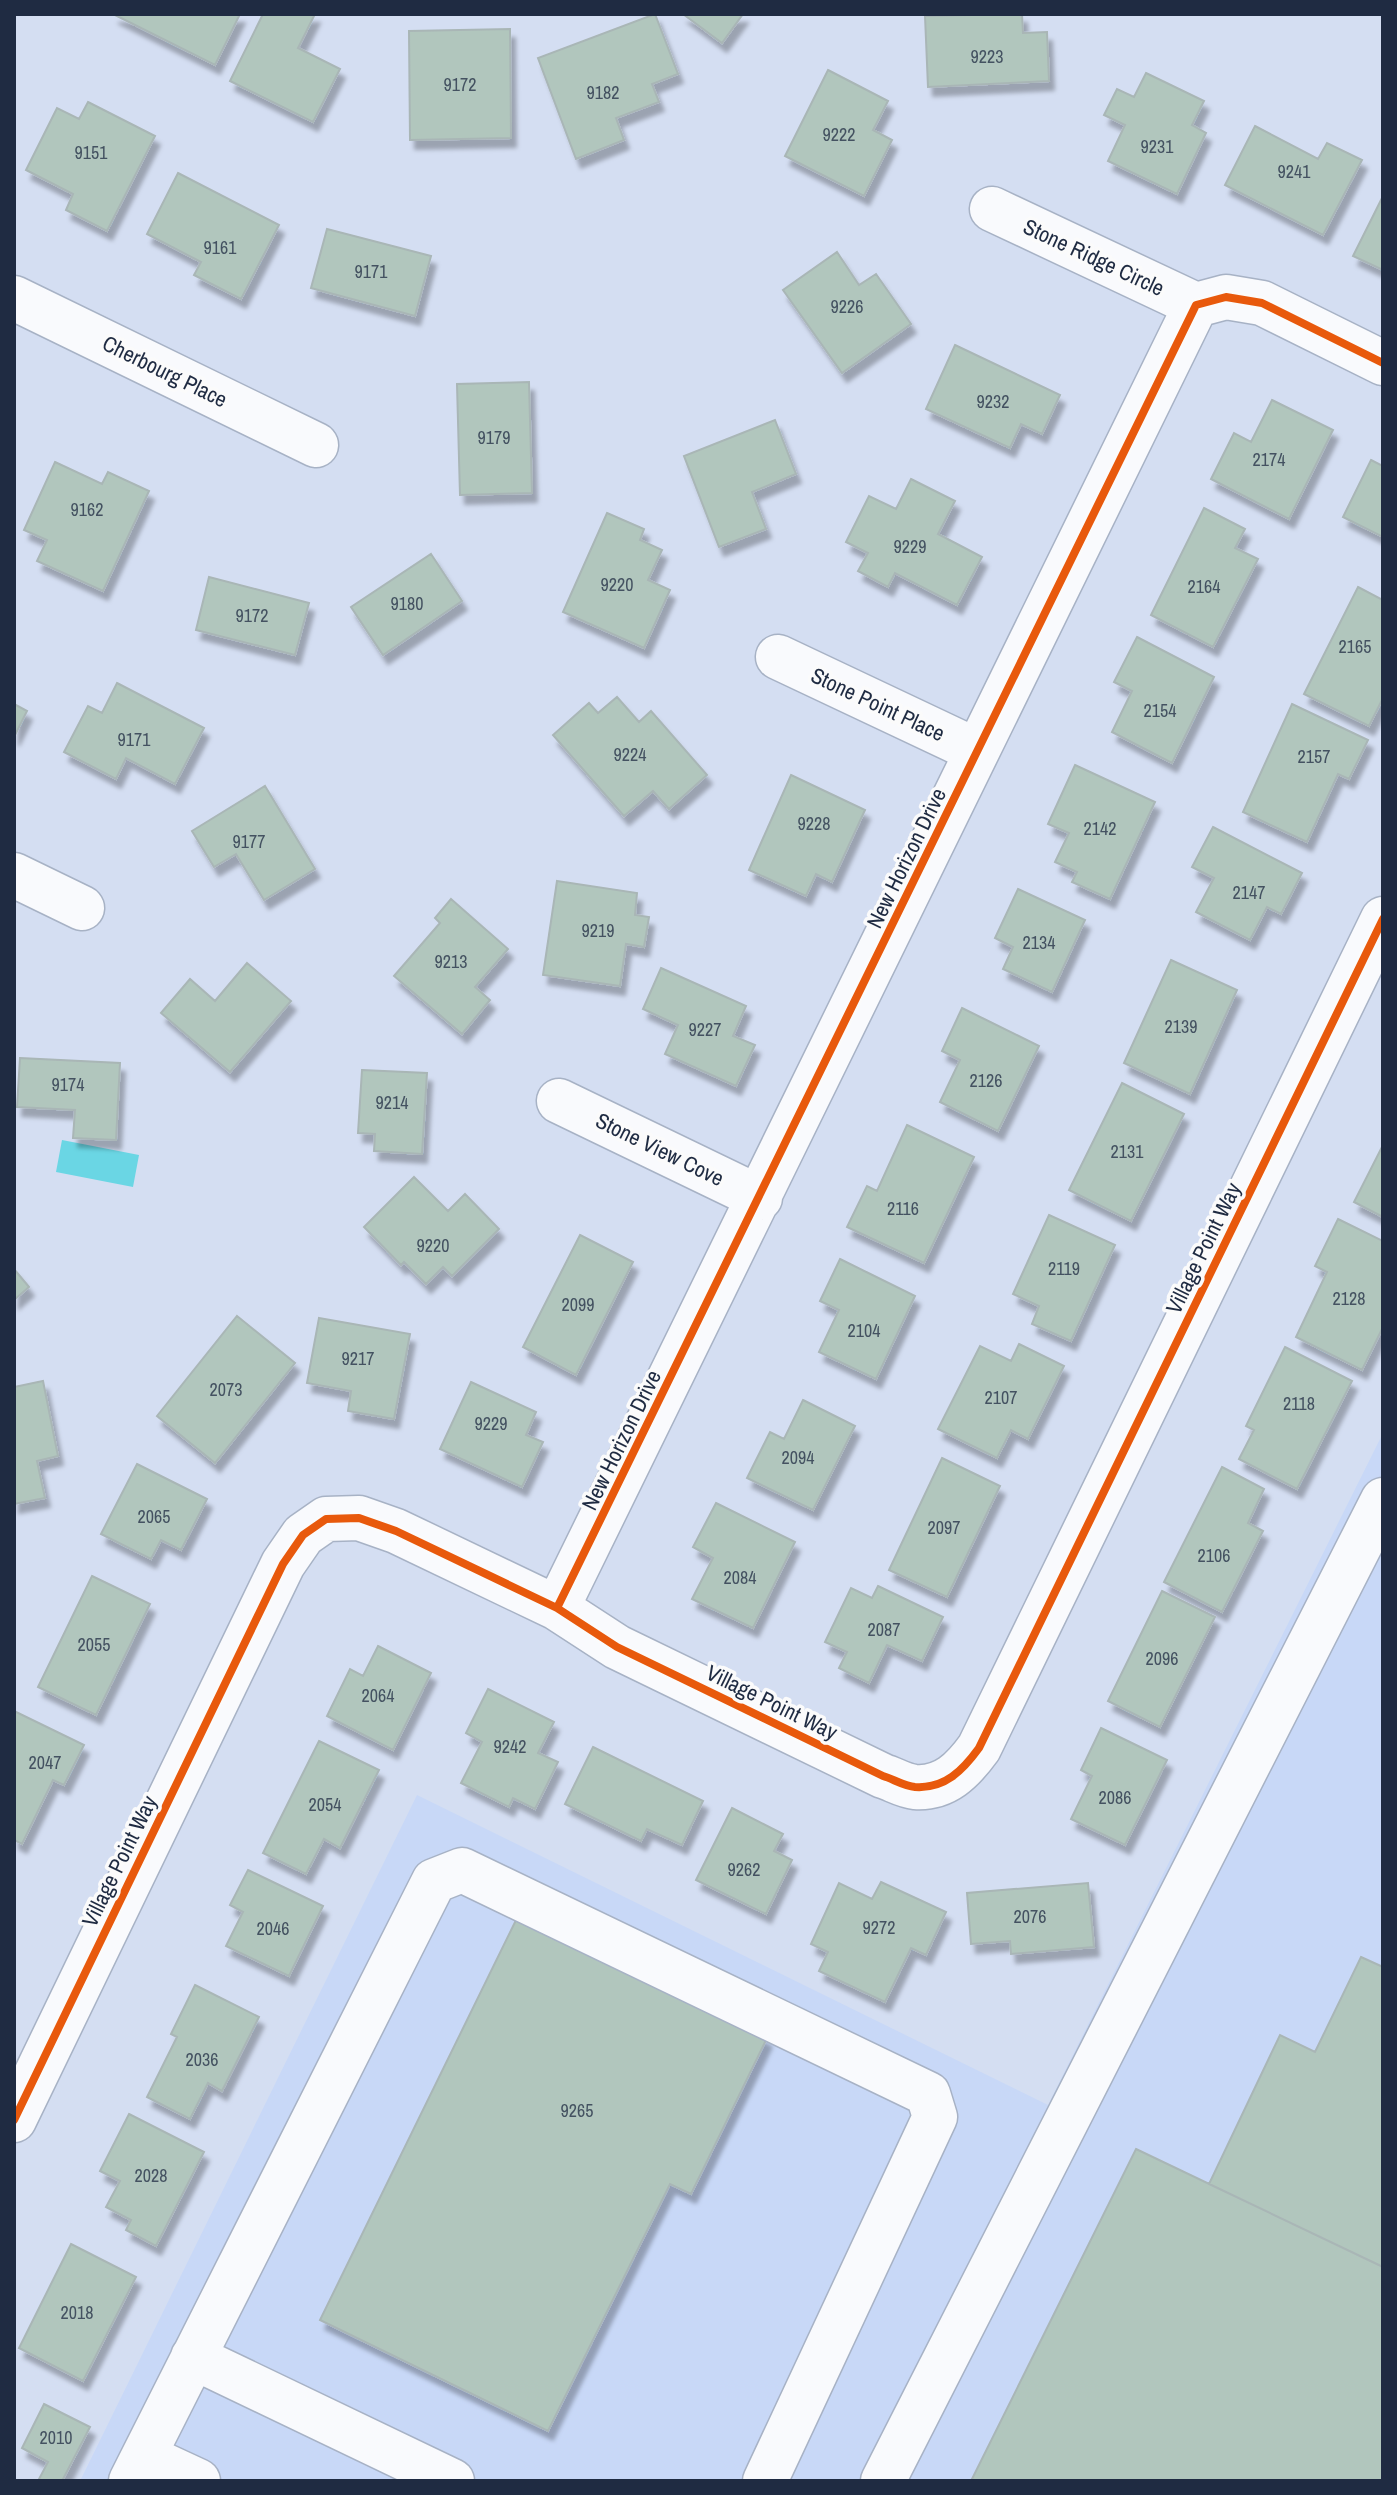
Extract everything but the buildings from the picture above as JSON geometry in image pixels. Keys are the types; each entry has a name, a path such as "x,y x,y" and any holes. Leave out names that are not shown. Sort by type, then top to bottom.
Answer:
{"street":[{"name":"Stone Ridge Circle","path":"992,209 1196,305"},
{"path":"1196,305 1226,297 1262,303 1383,363"},
{"name":"Cherbourg Place","path":"14,298 316,445"},
{"name":"New Horizon Drive","path":"557,1608 1196,305"},
{"name":"Stone Point Place","path":"778,657 977,751"},
{"path":"14,875 82,908"},
{"name":"Village Point Way","path":"14,2120 283,1564 303,1535 326,1519 359,1518 396,1531 557,1608 617,1647 883,1776 914,1787 939,1784 964,1770 979,1748 1383,919"},
{"name":"Stone View Cove","path":"559,1101 760,1198"},
{"path":"883,2481 1383,1500"},
{"path":"198,2481 138,2468 434,1881 462,1870 928,2094 935,2117 765,2481"},
{"path":"193,2357 452,2481"}],"shaded area":[{"path":"1383,1433 1383,2481 80,2481 417,1795 1048,2105"}],"water":[{"path":"62,1140 139,1155 133,1187 56,1172"}],"cycle path":[{"path":"557,1608 1196,305 1226,297 1262,303 1383,363"},
{"path":"14,2120 283,1564 303,1535 326,1519 359,1518 396,1531 557,1608 617,1647 903,1784 915,1787 935,1785 960,1771 979,1748 1383,919"}]}
